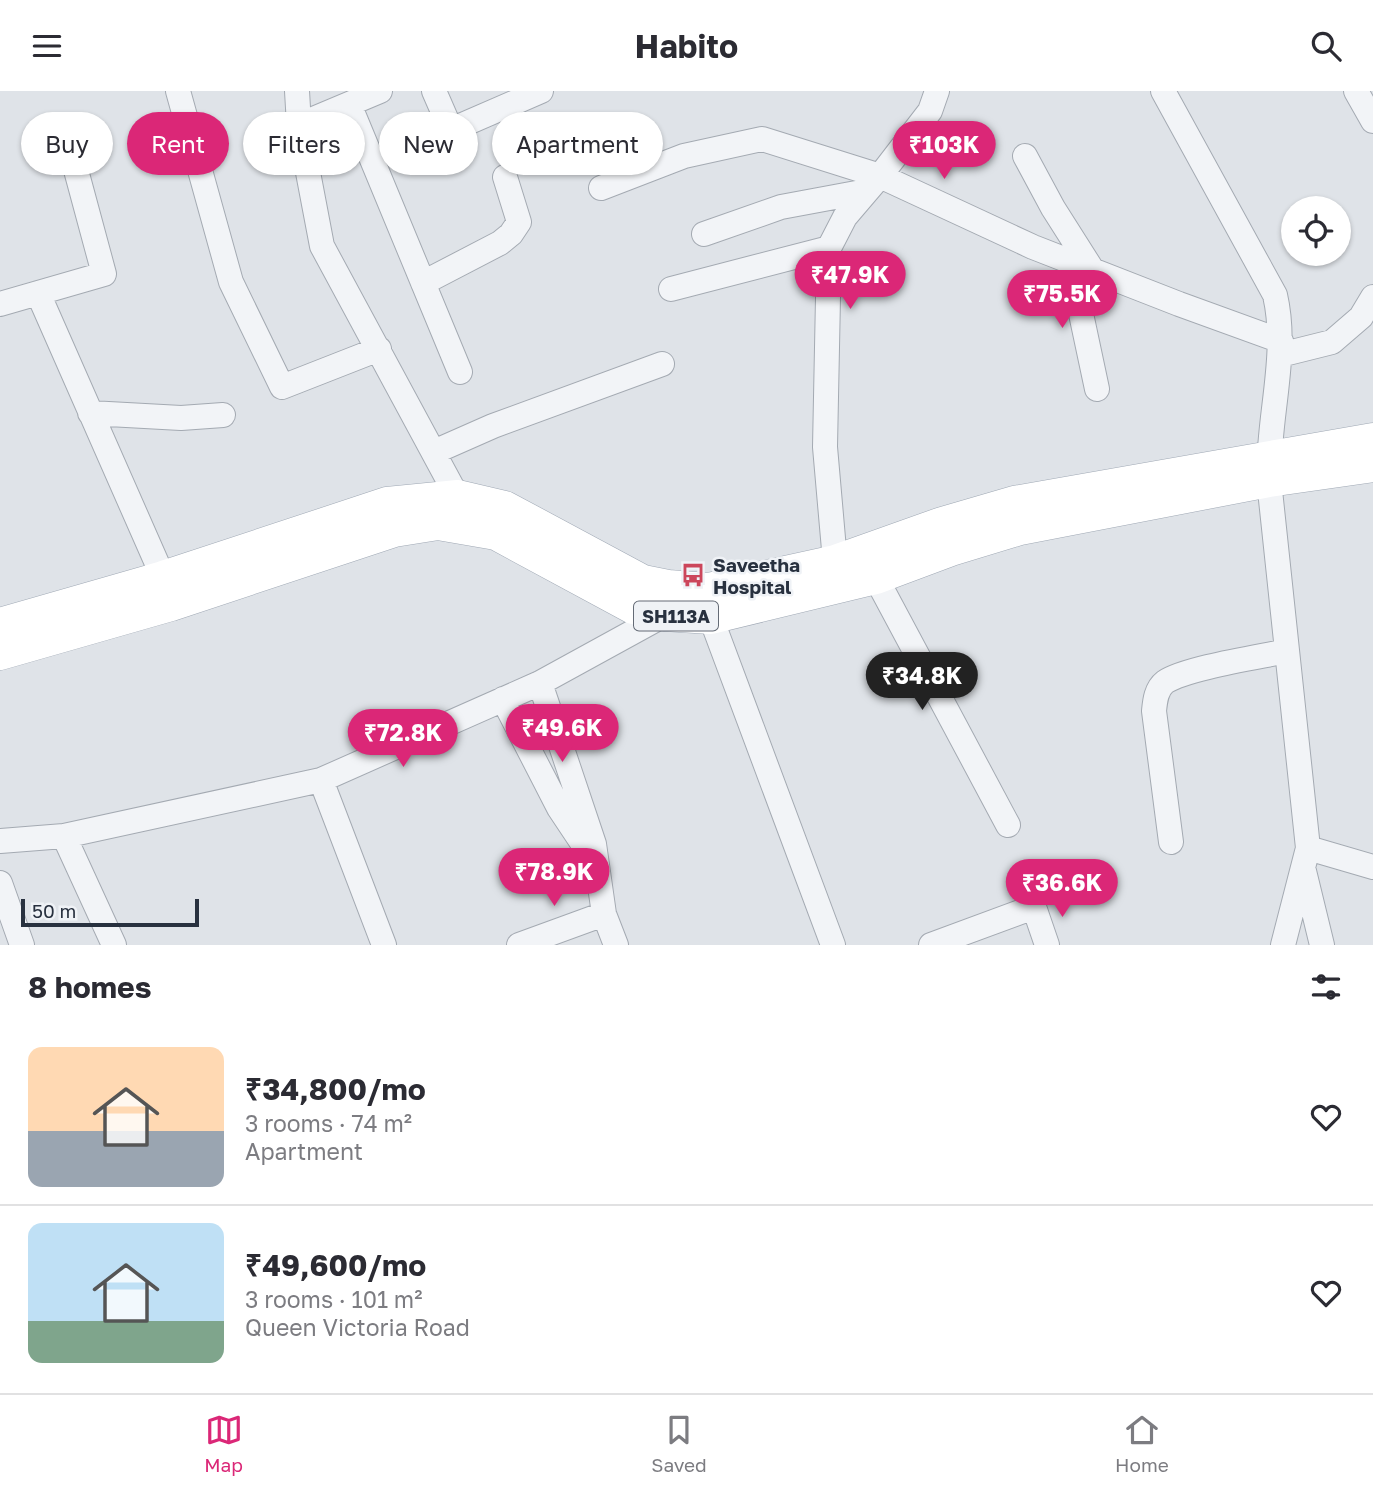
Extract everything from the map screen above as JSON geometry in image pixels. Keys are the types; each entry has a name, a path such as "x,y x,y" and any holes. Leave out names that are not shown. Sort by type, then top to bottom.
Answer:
{"main road":[{"name":"SH113A","path":"0,654 171,605 394,531 438,524 496,534 633,608 664,615 711,618 876,578 951,550 1020,529 1268,468 1373,439"},
{"name":"SH113A","path":"0,624 163,577 387,503 458,496 505,507 643,581 708,589 835,561 942,523 1014,502 1268,468 1373,466"}],"street":[{"path":"178,91 231,282 282,387 379,349"},
{"path":"298,91 299,112"},
{"path":"330,112 380,91"},
{"path":"434,91 451,129 541,91"},
{"path":"835,561 825,447 830,248 845,217 930,110 937,91"},
{"path":"1163,91 1275,295 1280,320 1280,348 1268,468 1306,859 1322,945"},
{"path":"1356,91 1373,121"},
{"path":"349,104 460,372"},
{"path":"601,188 684,156 762,139 1280,348 1332,342 1361,317 1373,297"},
{"path":"1025,156 1093,271"},
{"path":"0,304 104,274 77,175"},
{"path":"309,175 322,246 435,452 474,530"},
{"path":"423,283 500,243 511,234 519,222 505,177"},
{"path":"704,234 781,207 874,183"},
{"path":"671,289 830,248"},
{"path":"1070,262 1097,389"},
{"path":"38,293 163,577"},
{"path":"435,452 494,426 662,364"},
{"path":"90,412 181,418 223,415"},
{"path":"876,578 1009,825"},
{"path":"0,841 64,836 321,780 540,683 664,615 681,587"},
{"path":"711,618 833,945"},
{"path":"1171,842 1154,711 1155,696 1164,683 1185,674 1287,651"},
{"path":"540,683 595,852 604,914 616,945"},
{"path":"503,699 559,808 583,844 595,852"},
{"path":"321,780 384,945"},
{"path":"64,836 114,945"},
{"path":"1306,859 1373,867"},
{"path":"1283,945 1306,859"},
{"path":"0,883 22,945"},
{"path":"931,945 1034,907 1047,945"},
{"path":"519,945 604,914"}],"place":[{"name":"Saveetha Hospital","path":"693,575"}]}
